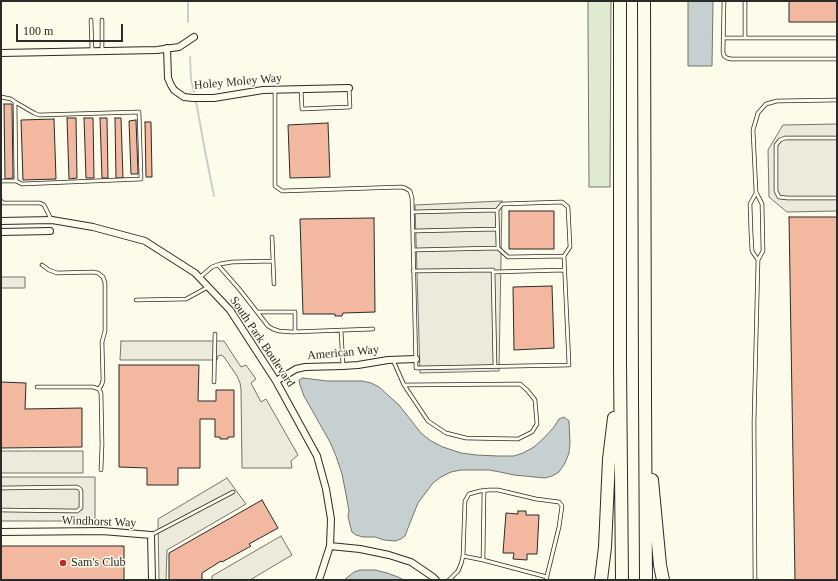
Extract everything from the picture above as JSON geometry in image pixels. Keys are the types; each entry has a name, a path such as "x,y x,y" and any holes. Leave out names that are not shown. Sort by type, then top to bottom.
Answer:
{"highway":[{"path":"620,1 620,365 622,580"},
{"path":"644,1 646,580"},
{"path":"601,580 605,547 609,459 620,365"},
{"path":"645,398 660,565 663,580"}],"street":[{"path":"1,53 157,50 179,47 194,37"},
{"name":"Holey Moley Way","path":"167,48 168,78 174,90 184,97 214,98 275,89 349,88"},
{"name":"South Park Boulevard","path":"1,221 52,220 93,227 145,241 195,273 230,310 276,381 317,456 326,489 331,519 330,546 319,580"},
{"path":"1,232 50,231"},
{"name":"American Way","path":"276,381 296,369 305,367 342,366 416,359"},
{"name":"Windhorst Way","path":"1,532 102,531 151,535 152,580"},
{"path":"330,546 360,549 389,555 410,562 436,580"}],"lane":[{"path":"724,1 724,56 731,59 837,59"},
{"path":"745,1 745,38"},
{"path":"91,20 92,51"},
{"path":"102,20 102,51"},
{"path":"723,38 837,38"},
{"path":"301,89 302,109 350,107 349,88"},
{"path":"275,89 275,186 282,191 401,187 410,191 412,198 416,368 569,365 564,256 570,247 568,207 562,202 502,204 497,210 498,248"},
{"path":"1,97 11,99 39,115 139,112 141,179 22,184 16,180 1,181"},
{"path":"755,580 754,422 758,260 763,251 762,204 756,192 753,130 758,113 766,104 777,101 837,100"},
{"path":"15,102 16,180"},
{"path":"837,138 785,138 780,140 776,145 776,191 779,197 837,198"},
{"path":"756,192 750,204 752,251 758,260"},
{"path":"1,201 3,203 40,203 44,205 52,220"},
{"path":"412,212 497,210"},
{"path":"412,231 498,229"},
{"path":"272,237 274,284"},
{"path":"413,250 498,248 508,257 564,256"},
{"path":"199,278 212,267 218,265 232,262 273,261"},
{"path":"42,265 57,273 92,272 98,273 103,277 105,283 105,331 102,342 103,380 99,389"},
{"path":"218,265 268,326 273,330 279,332 295,332 373,329"},
{"path":"414,271 493,270 493,272 565,270"},
{"path":"493,272 495,367"},
{"path":"136,300 186,299 208,287"},
{"path":"257,312 295,312 295,332"},
{"path":"341,330 342,366"},
{"path":"214,382 215,334"},
{"path":"393,360 404,385 428,421 446,433 466,438 518,439 532,432 537,424 535,400 520,384 404,385"},
{"path":"37,387 86,387 99,389"},
{"path":"99,389 101,393 101,470"},
{"path":"1,488 77,487 81,491 81,508 77,511 1,510"},
{"path":"448,580 458,571 463,556 465,501 469,494 484,490 498,490 536,499 559,502 562,506 559,527 546,579 483,560 463,556"},
{"path":"483,560 484,490"},
{"path":"151,535 233,492"}],"green space":[{"path":"588,1 611,1 610,187 589,187"}],"shaded area":[{"path":"688,1 713,1 712,66 688,66"},
{"path":"837,124 837,211 787,212 769,197 768,150 783,125"},
{"path":"502,201 499,371 420,373 415,205"},
{"path":"1,277 25,277 25,288 1,288"},
{"path":"121,341 224,341 241,367 246,365 256,379 251,383 261,402 266,399 298,455 291,461 292,468 242,468 241,389 237,376 224,357 221,355 218,356 217,360 120,360"},
{"path":"303,378 327,381 362,381 371,383 379,387 399,405 421,433 431,441 461,453 514,456 523,453 534,447 554,427 559,419 564,417 569,421 569,453 559,472 545,478 514,475 489,470 461,470 451,472 433,483 418,503 405,536 401,539 395,541 375,537 363,537 352,532 348,516 349,511 342,474 330,442 304,396 299,380"},
{"path":"1,451 83,451 83,473 1,473"},
{"path":"1,477 95,477 95,521 1,521"},
{"path":"227,478 246,504 167,550 166,580 159,580 158,519"},
{"path":"281,536 292,555 250,580 212,580 212,576"},
{"path":"360,570 375,570 404,580 344,580 354,572"}],"building":[{"path":"789,1 837,1 837,22 789,22"},
{"path":"4,104 12,104 13,178 5,179"},
{"path":"67,118 76,118 77,178 69,179"},
{"path":"84,118 93,118 94,178 86,178"},
{"path":"100,118 107,118 108,178 102,178"},
{"path":"115,118 121,118 123,178 116,178"},
{"path":"54,119 56,179 23,180 21,120"},
{"path":"136,120 138,174 131,174 129,121"},
{"path":"145,122 151,122 152,177 146,177"},
{"path":"328,123 330,177 290,178 288,125"},
{"path":"509,211 554,211 554,249 509,249"},
{"path":"789,217 837,217 837,580 795,580"},
{"path":"374,218 375,312 343,313 342,316 335,316 335,314 303,314 300,219"},
{"path":"552,286 554,348 514,350 513,287"},
{"path":"119,365 199,365 198,401 216,401 216,390 234,390 234,437 220,439 220,437 215,437 215,419 200,419 200,468 178,468 178,485 147,485 147,468 119,467"},
{"path":"1,382 26,383 25,409 82,408 82,447 1,448"},
{"path":"262,500 278,528 249,544 251,546 222,562 221,561 202,573 202,580 169,580 169,553"},
{"path":"518,511 526,511 526,515 539,515 537,554 527,554 527,560 513,559 514,553 503,553 506,513 518,514"},
{"name":"Sam's Club","path":"1,546 124,546 124,580 1,580"}],"waterway":[{"path":"188,1 188,22"},
{"path":"190,57 191,79 194,92"},
{"path":"196,101 214,196"}],"place":[{"name":"Sam's Club","path":"63,563"}]}
